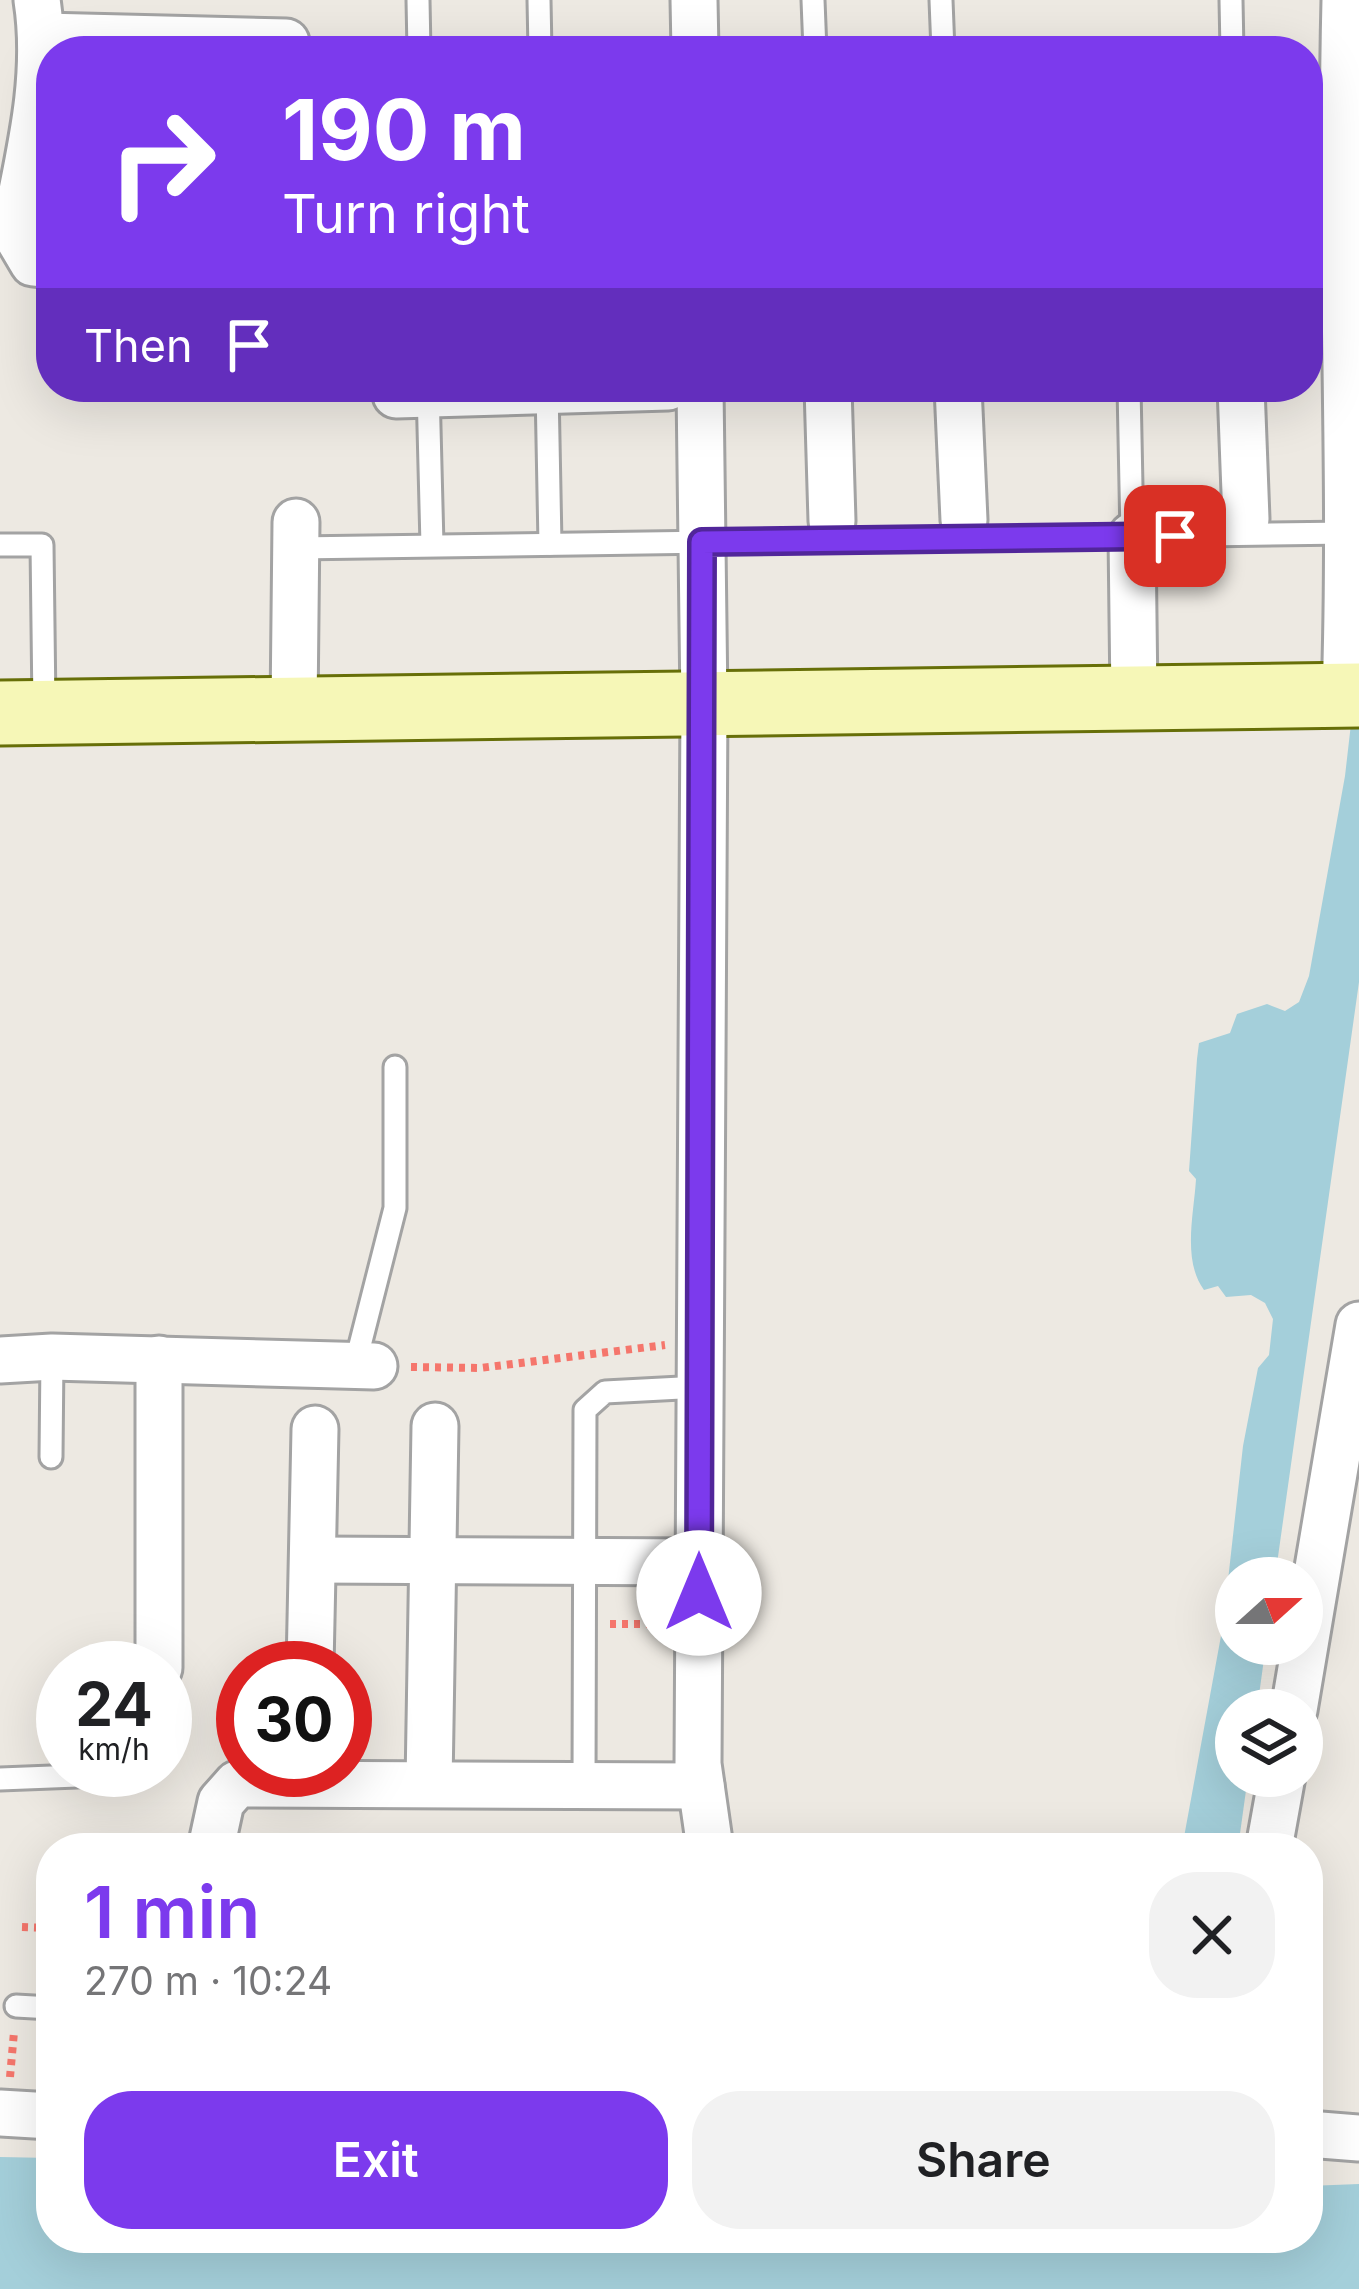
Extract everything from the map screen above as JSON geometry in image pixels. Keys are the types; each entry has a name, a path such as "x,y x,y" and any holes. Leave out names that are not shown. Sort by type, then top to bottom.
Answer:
{"street":[{"path":"694,0 695,36"},
{"path":"22,712 1352,696 1348,533 1327,355 1325,95 1345,0"},
{"path":"40,18 287,31"},
{"path":"34,265 14,231 36,114"},
{"path":"700,402 704,704 698,1764 708,1833"},
{"path":"828,402 832,521"},
{"path":"959,402 964,520"},
{"path":"1242,402 1246,520"},
{"path":"294,709 296,535"},
{"path":"1132,536 1134,698"},
{"path":"1298,1689 1359,1325"},
{"path":"0,1360 52,1357 364,1365"},
{"path":"159,1359 159,1641"},
{"path":"429,1784 435,1426"},
{"path":"311,1641 315,1429"},
{"path":"313,1560 699,1562"},
{"path":"372,1781 701,1786"},
{"path":"214,1833 225,1797"},
{"path":"1272,1833 1278,1797"},
{"path":"1323,2135 1359,2138"}],"lane":[{"path":"418,0 419,36"},
{"path":"538,0 539,36"},
{"path":"813,0 814,36"},
{"path":"941,0 943,36"},
{"path":"1231,0 1232,36"},
{"path":"418,402 432,545"},
{"path":"547,402 550,544"},
{"path":"1129,402 1132,536"},
{"path":"296,535 432,545 1348,533"},
{"path":"0,545 42,545 22,712"},
{"path":"364,1365 395,1208 395,1067"},
{"path":"51,1457 52,1357"},
{"path":"584,1785 585,1411 605,1393 700,1387"},
{"path":"0,1779 36,1778"},
{"path":"16,2006 36,2007"}],"path":[{"path":"364,1365 480,1369 700,1339"},
{"path":"585,1624 699,1624"},
{"path":"22,1927 36,1927"},
{"path":"16,2006 20,2114"}],"water":[{"path":"1359,654 1359,982 1278,1557 1231,1557 1243,1446 1258,1368 1269,1355 1273,1319 1265,1303 1251,1295 1226,1297 1218,1286 1204,1290 1193,1265 1196,1179 1189,1171 1199,1043 1230,1033 1237,1014 1267,1004 1285,1011 1299,1002 1309,976 1345,776"},
{"path":"1216,1665 1263,1665 1260,1689 1215,1689 1215,1797 1245,1797 1240,1833 1185,1833"},
{"path":"0,2157 36,2158 36,2253 1323,2253 1323,2185 1359,2184 1359,2289 0,2289"}],"route":[{"path":"699,1593 702,542 1175,536"}]}
